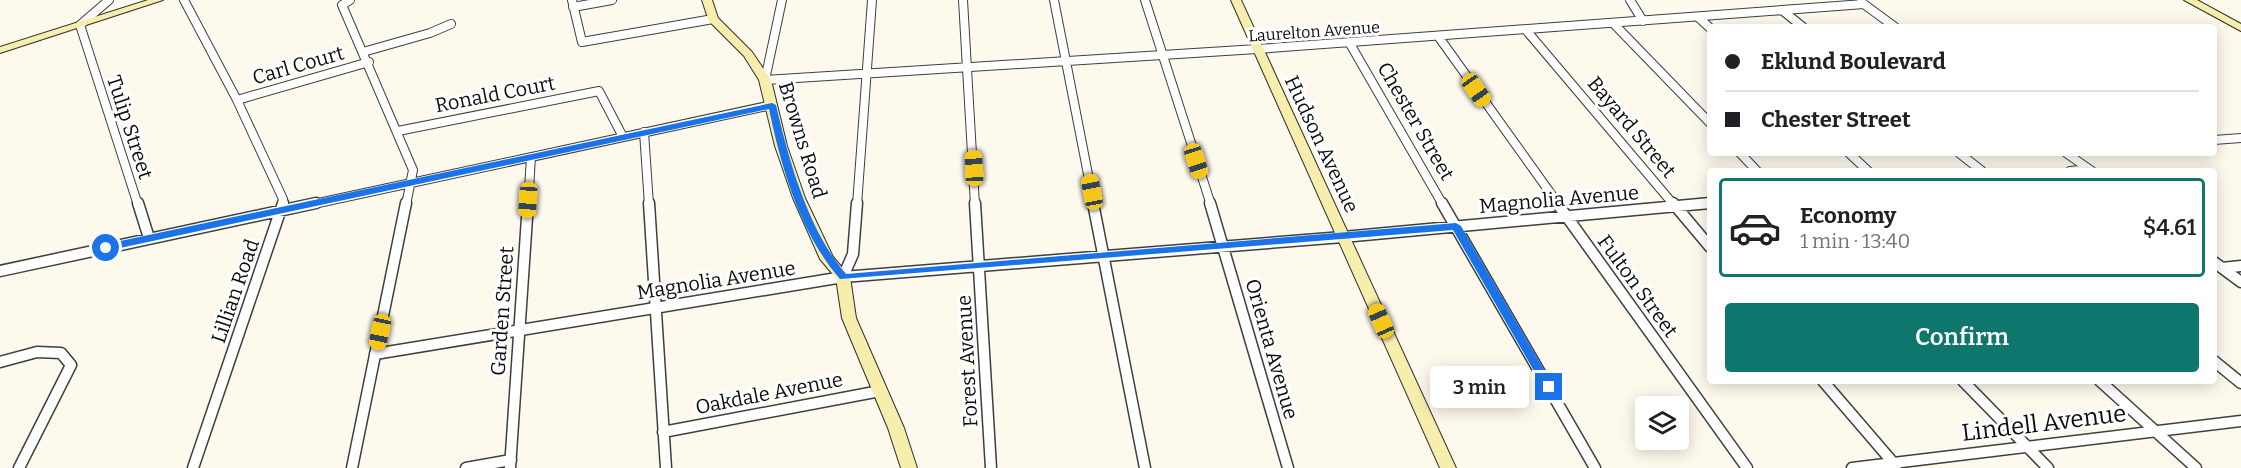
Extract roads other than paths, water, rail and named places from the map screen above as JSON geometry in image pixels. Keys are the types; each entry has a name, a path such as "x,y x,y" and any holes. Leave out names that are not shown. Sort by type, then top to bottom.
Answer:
{"street":[{"path":"80,25 109,0"},
{"path":"0,50 158,0"},
{"path":"184,0 237,100 283,200 282,210"},
{"path":"350,0 342,6 399,131 414,170 352,468"},
{"path":"612,0 573,3 582,42 713,19"},
{"name":"Browns Road","path":"707,0 713,19 748,54 765,80 781,146 799,198 827,259 843,277 849,318 909,468"},
{"path":"765,80 782,0"},
{"path":"843,277 852,254 872,0"},
{"name":"Forest Avenue","path":"963,0 991,468"},
{"path":"1054,0 1145,468"},
{"name":"Orienta Avenue","path":"1145,0 1224,246 1288,468"},
{"name":"Hudson Avenue","path":"1236,0 1448,468"},
{"path":"1630,0 1643,21"},
{"path":"2189,0 2241,28"},
{"path":"1862,2 1891,24"},
{"name":"Laurelton Avenue","path":"765,80 1526,30 1783,11 1862,2"},
{"path":"1783,11 1799,24"},
{"path":"1698,17 1707,25"},
{"path":"1613,23 1707,120"},
{"path":"363,52 430,33 451,24"},
{"name":"Tulip Street","path":"80,25 149,238"},
{"name":"Bayard Street","path":"1526,30 1707,243"},
{"name":"Fulton Street","path":"1438,36 1748,468"},
{"name":"Chester Street","path":"1349,42 1595,468"},
{"name":"Carl Court","path":"237,100 369,63"},
{"name":"Ronald Court","path":"399,131 599,91 623,137"},
{"path":"0,271 772,105"},
{"path":"644,132 666,468"},
{"path":"2217,140 2241,138"},
{"path":"1743,156 1754,168"},
{"path":"1852,156 1865,168"},
{"path":"1963,156 1978,168"},
{"path":"2070,156 2087,168"},
{"name":"Garden Street","path":"510,464 531,157"},
{"name":"Magnolia Avenue","path":"375,354 843,277 1343,237 1707,204"},
{"name":"Lillian Road","path":"193,468 282,210"},
{"path":"2218,265 2241,266"},
{"path":"2218,265 2241,282"},
{"path":"0,362 37,352 61,353 70,365 19,468"},
{"path":"2217,363 2241,383"},
{"path":"1827,384 1895,466"},
{"path":"1966,384 2048,468"},
{"path":"2103,384 2196,468"},
{"name":"Oakdale Avenue","path":"663,432 880,391"},
{"name":"Lindell Avenue","path":"1852,468 1895,466 2154,430 2241,421"},
{"path":"466,468 510,464"}]}
